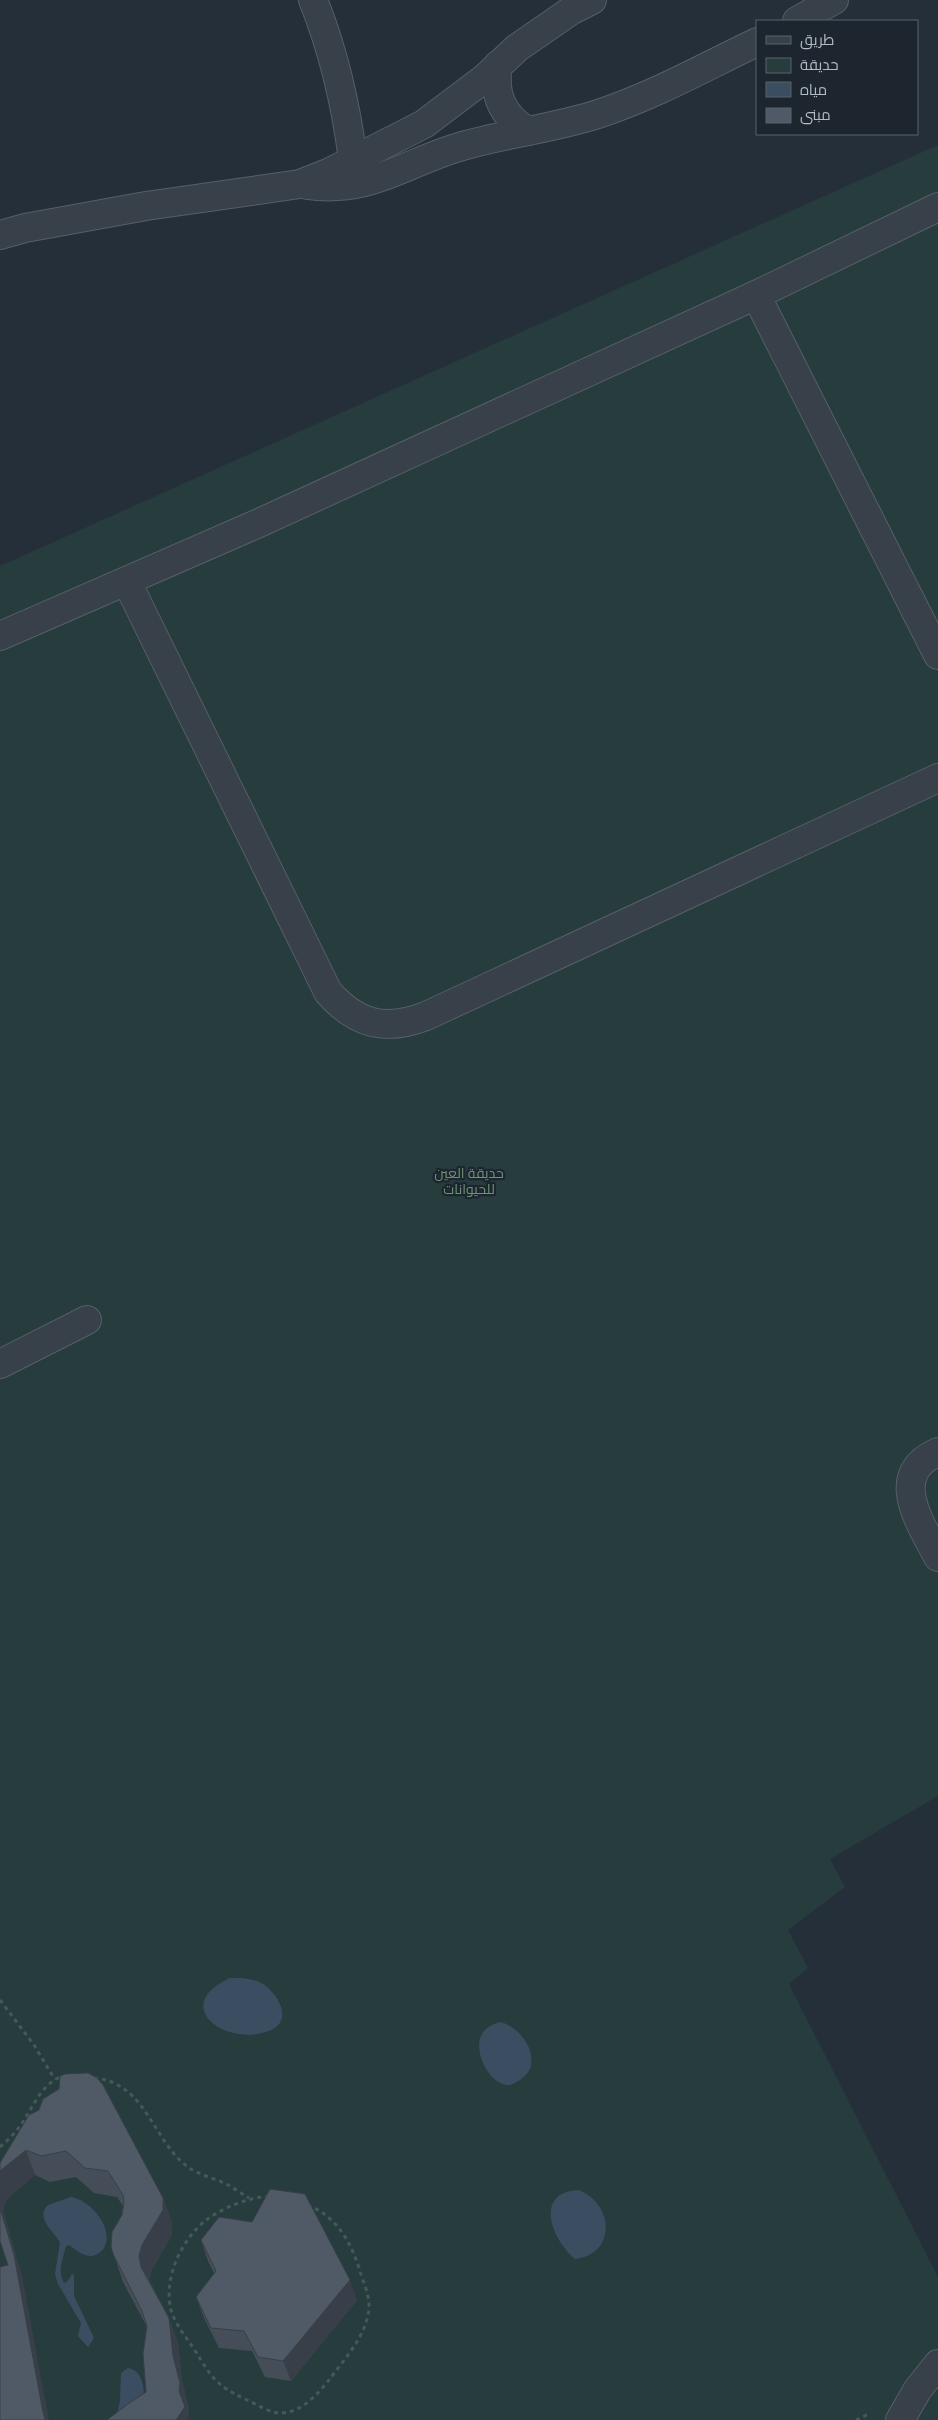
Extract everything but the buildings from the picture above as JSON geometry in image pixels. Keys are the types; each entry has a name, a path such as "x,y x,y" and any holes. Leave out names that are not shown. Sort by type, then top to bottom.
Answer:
{"lane":[{"path":"313,0 340,80 352,160"},
{"path":"300,184 424,124 451,106 545,27 592,0"},
{"path":"799,20 834,0"},
{"path":"0,235 25,228 146,206 300,184 340,187 368,183 457,148 575,121 628,103 756,42"},
{"path":"498,65 496,92 501,104 517,125 528,131"},
{"path":"0,636 127,582 756,295 938,207"},
{"path":"756,295 938,655"},
{"path":"127,582 328,992 340,1006 355,1016 372,1022 390,1024 408,1022 426,1016 938,778"},
{"path":"0,1364 87,1320"},
{"path":"938,1452 920,1464 913,1476 910,1488 915,1511 938,1557"},
{"path":"900,2420 918,2389 938,2364"}],"path":[{"path":"0,2000 34,2045 54,2078"},
{"path":"0,2148 17,2130 54,2078 64,2075"},
{"path":"87,2077 102,2078 125,2090 148,2114 178,2158 189,2167 226,2184 249,2198"},
{"path":"269,2196 286,2198 305,2204 326,2216 341,2229 354,2250 370,2307 365,2328 320,2392 301,2407 281,2413 228,2392 215,2381 176,2322 169,2298 168,2282 174,2266 196,2230 207,2220 249,2198 269,2196"},
{"path":"281,2413 281,2420"}],"green space":[{"name":"حديقة العين للحيوانات","path":"938,145 938,1796 830,1859 845,1887 788,1930 808,1968 789,1984 938,2277 938,2420 0,2420 0,566"}],"water":[{"path":"230,1978 243,1978 264,1984 280,2004 282,2019 278,2025 271,2030 254,2034 238,2034 223,2029 211,2022 204,2012 204,2001 212,1989"},
{"path":"500,2022 507,2024 519,2033 531,2054 528,2072 520,2080 510,2085 499,2082 492,2077 483,2063 480,2054 480,2038 483,2032 493,2024"},
{"path":"578,2190 590,2196 599,2206 604,2216 606,2228 604,2238 598,2248 589,2255 575,2259 559,2241 551,2218 551,2208 555,2199 564,2193"},
{"path":"71,2197 86,2203 99,2216 106,2232 107,2240 100,2253 91,2256 82,2254 69,2245 66,2246 61,2265 64,2283 67,2282 72,2274 74,2275 74,2296 94,2338 88,2347 78,2336 81,2323 58,2284 55,2274 60,2242 46,2224 43,2214 48,2205"},
{"path":"128,2368 139,2375 142,2382 144,2398 142,2420 117,2414 120,2401 121,2373"}]}
